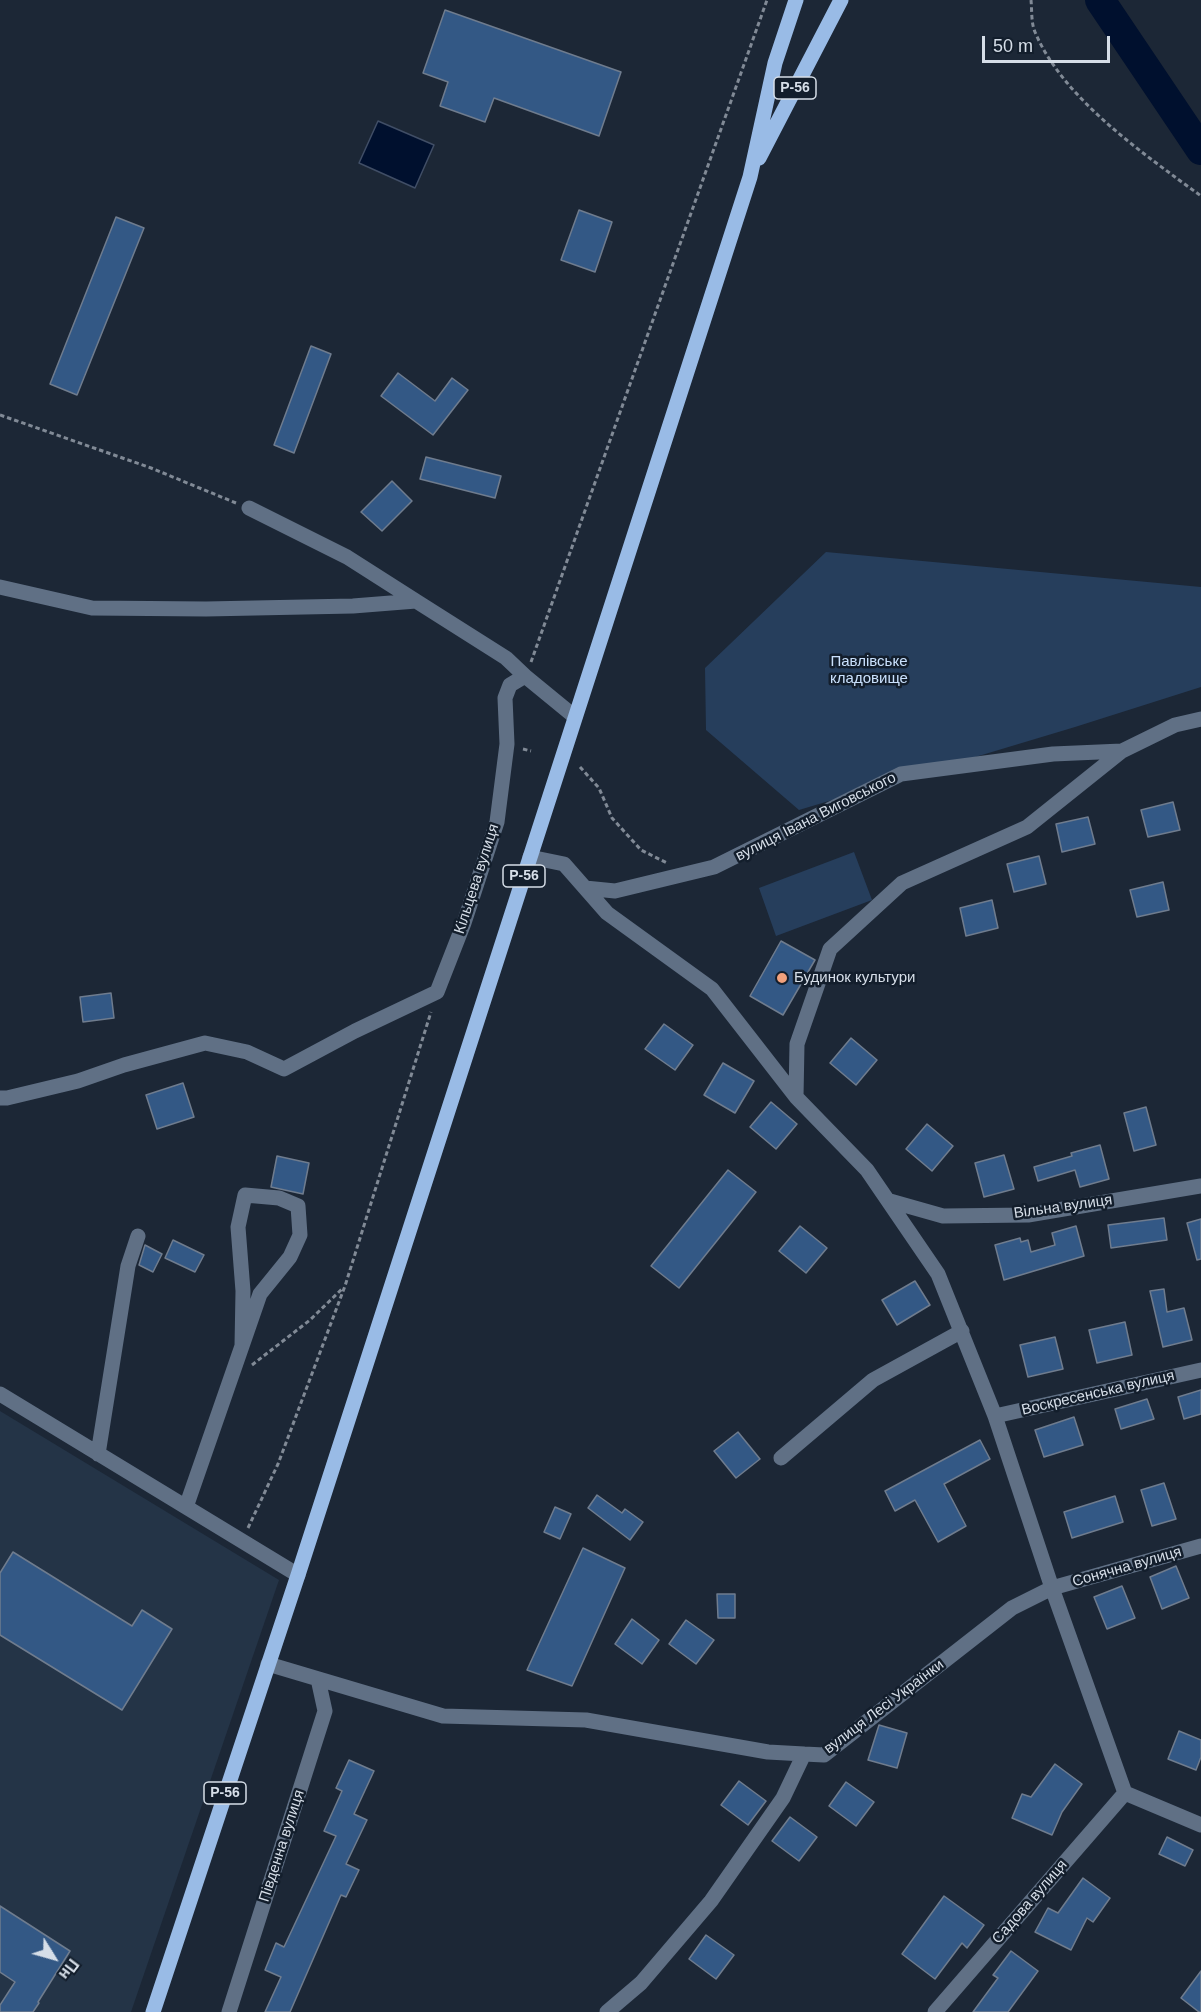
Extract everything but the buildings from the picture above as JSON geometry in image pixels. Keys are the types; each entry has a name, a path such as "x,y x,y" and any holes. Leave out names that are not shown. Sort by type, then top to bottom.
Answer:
{"main road":[{"name":"Р-56","path":"153,2012 298,1575 750,177 775,63 796,0"},
{"name":"Р-56","path":"750,177 841,0"}],"street":[{"path":"249,508 347,557 506,658 575,717"},
{"path":"0,586 92,608 262,608 353,606 416,601"},
{"name":"Кільцева вулиця","path":"437,992 464,923 497,822 507,744 505,698 510,685 525,676"},
{"name":"вулиця Івана Виговського","path":"796,1097 797,1044 830,949 902,883 1027,827 1122,751 1175,724 1201,719"},
{"name":"вулиця Івана Виговського","path":"585,888 615,891 714,867 901,774 1053,754 1122,751"},
{"path":"530,857 564,864 607,913 712,989 796,1097 867,1170 890,1201 938,1274 962,1331 995,1416 1052,1588 1125,1793 1201,1824"},
{"path":"0,1098 78,1081 124,1065 205,1043 247,1052 284,1069 355,1031 437,992"},
{"name":"Вільна вулиця","path":"890,1201 943,1216 1028,1215 1201,1186"},
{"path":"186,1507 229,1383 242,1346 260,1294 290,1257 300,1235 298,1206 279,1198 245,1195 238,1227 243,1291 242,1346"},
{"path":"98,1454 128,1266 138,1236"},
{"path":"781,1458 873,1380 962,1331"},
{"name":"Воскресенська вулиця","path":"995,1416 1201,1370"},
{"path":"0,1394 298,1575"},
{"name":"Сонячна вулиця","path":"1052,1588 1201,1546"},
{"name":"вулиця Лесі Українки","path":"607,2012 641,1983 711,1901 783,1797 804,1754 824,1755 1012,1608 1052,1588"},
{"path":"268,1664 442,1716 586,1720 768,1752 804,1754"},
{"name":"Південна вулиця","path":"229,2012 325,1711 318,1679"},
{"name":"Садова вулиця","path":"935,2012 1125,1793"}],"path":[{"path":"525,676 767,0"},
{"path":"1031,0 1034,30 1059,73 1094,110 1142,153 1201,196"},
{"path":"0,416 151,468 249,508"},
{"path":"580,767 599,788 612,818 641,850 694,872"},
{"path":"242,1541 278,1464 345,1286 437,992"},
{"path":"229,1383 310,1320 345,1286"}],"shaded area":[{"path":"378,121 434,145 415,188 359,163"},
{"path":"0,1411 279,1580 131,2012 0,2012"}],"green space":[{"name":"Павлівське кладовище","path":"826,552 1201,587 1201,687 799,810 706,730 705,668"},
{"path":"854,852 872,900 776,936 759,888"}],"waterway":[{"path":"1100,0 1201,150"}],"place":[{"name":"Будинок культури","path":"782,978"}]}
